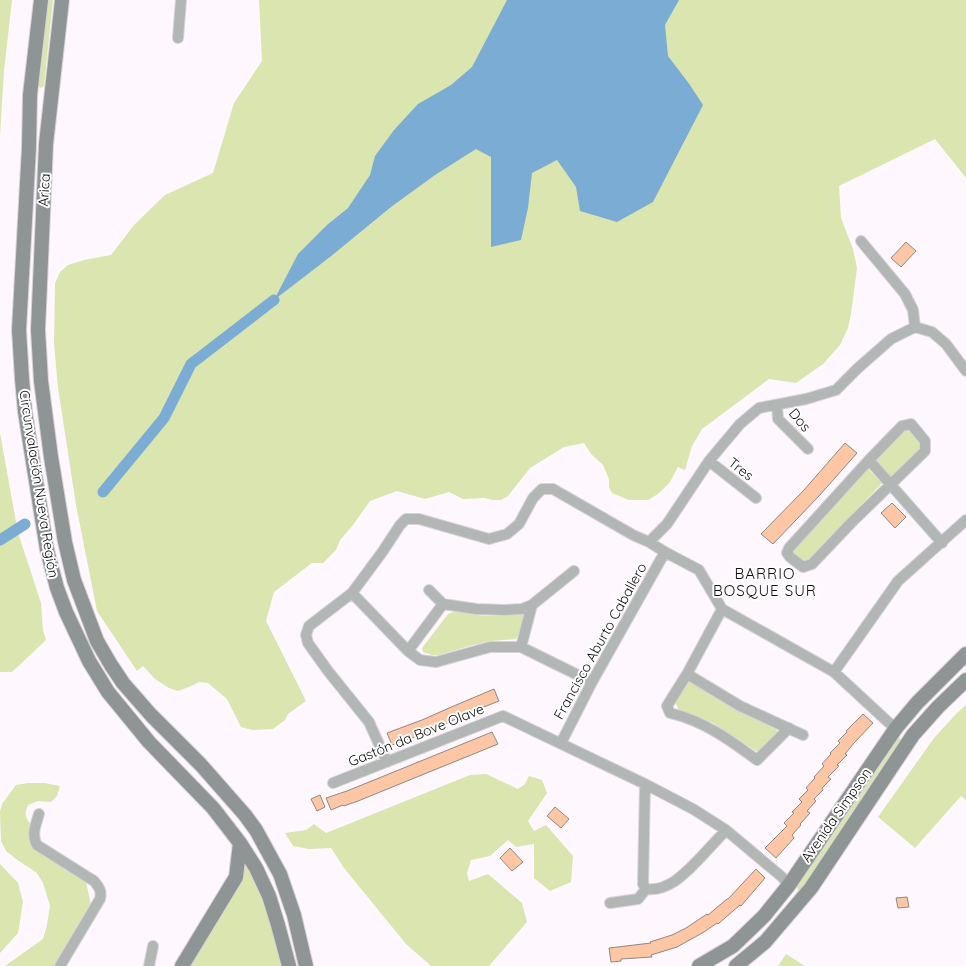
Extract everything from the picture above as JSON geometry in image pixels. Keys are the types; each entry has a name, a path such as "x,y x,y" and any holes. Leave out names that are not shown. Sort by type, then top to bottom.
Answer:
{"main road":[{"name":"Arica","path":"22,379 19,330 20,290 29,147 30,95 40,0"},
{"name":"Arica","path":"41,381 38,330 46,144 62,0"},
{"name":"Circunvalación Nueva Región","path":"22,379 47,550 57,588 70,620 89,661 108,692 149,742 214,808 256,868 269,896 289,966"},
{"name":"Circunvalación Nueva Región","path":"41,381 65,542 74,580 97,641 123,683 150,714 201,765 256,830 280,874 296,923 306,966"},
{"name":"Avenida Simpson","path":"699,966 733,946 764,916 789,884 896,728 917,703 966,654"},
{"name":"Avenida Simpson","path":"736,966 766,942 811,888 914,735 938,707 966,680"},
{"path":"896,728 907,736 914,735"},
{"path":"182,966 236,877 240,843"},
{"path":"750,956 760,938 792,902 795,896 789,884"}],"street":[{"path":"178,38 181,0"},
{"path":"861,241 905,294 913,310 915,327"},
{"path":"648,542 667,524 708,461 740,424 759,408 806,399 836,390 891,339 915,327 932,332 946,344 966,372"},
{"name":"Dos","path":"777,405 778,419 808,449"},
{"path":"911,424 925,441 925,451 891,485 812,564 804,567 787,553 869,460 902,426 911,424"},
{"path":"869,460 942,542"},
{"name":"Tres","path":"708,461 756,498"},
{"path":"388,762 369,722 328,671 308,642 306,635 309,626 352,593 406,519 419,520 489,539 507,534 519,524 533,498 542,489 553,489 699,570 722,609 834,672 896,728"},
{"path":"834,672 898,581 966,520"},
{"name":"Francisco Aburto Caballero","path":"561,743 592,682 665,552"},
{"path":"429,590 443,604 476,610 522,609 532,605 574,571"},
{"path":"352,593 408,651 420,660 436,662 490,647 521,647 592,682"},
{"path":"408,651 443,604"},
{"path":"521,647 532,605"},
{"path":"722,609 687,674 667,706 670,713 686,716 720,733 758,760 789,728"},
{"path":"687,674 740,706 803,735"},
{"name":"Gastón da Bove Olave","path":"333,784 502,716 561,743 693,809 726,830 789,884"},
{"path":"645,784 643,884 646,889"},
{"path":"39,814 34,836 37,845 94,881 101,893 100,899 60,966"},
{"path":"646,889 660,888 682,876 726,830"},
{"path":"610,903 638,899 646,889"},
{"path":"149,966 153,946"}],"green space":[{"path":"0,0 12,0 4,71 0,136"},
{"path":"45,0 53,0 44,86 41,88 36,85"},
{"path":"259,0 966,0 966,178 935,139 839,186 841,218 853,249 857,268 848,328 840,345 823,364 796,383 769,379 702,429 692,446 685,470 678,467 670,482 658,494 648,500 629,500 612,493 603,465 591,454 584,443 564,447 530,468 508,496 501,500 484,498 463,499 449,492 425,499 397,491 370,501 340,540 336,550 323,563 312,563 274,592 266,621 306,701 288,714 285,720 273,729 252,730 241,727 227,699 208,683 199,682 178,691 169,688 155,679 143,666 137,671 97,611 76,505 58,388 54,343 55,283 60,272 68,265 111,255 134,225 165,195 213,173 234,103 262,61"},
{"path":"910,429 922,443 921,452 895,478 889,476 874,459 901,431"},
{"path":"0,433 18,533 41,603 43,630 46,640 12,672 0,672"},
{"path":"868,469 882,483 809,560 803,561 793,553 794,547"},
{"path":"457,611 489,616 524,613 527,618 516,639 491,641 439,655 423,652 422,648 448,614"},
{"path":"690,680 774,726 777,730 776,736 761,751 756,751 713,723 679,711 676,701 686,681"},
{"path":"966,705 966,800 961,796 915,848 878,817 934,738"},
{"path":"898,737 902,740 799,894 796,884 894,739"},
{"path":"486,774 518,789 525,784 529,776 542,780 547,793 528,821 534,831 546,825 573,856 571,882 550,891 534,878 534,844 516,847 508,840 490,856 471,860 467,873 469,881 488,874 522,903 527,922 489,966 431,966 406,944 344,868 331,848 309,849 293,846 285,833 306,830 314,824 326,833 470,775"},
{"path":"45,783 60,786 57,796 51,802 38,801 28,805 26,817 31,825 30,841 32,847 84,878 91,905 54,966 5,966 43,939 50,906 43,883 37,873 6,851 1,841 0,812 2,804 16,785"},
{"path":"245,862 265,901 281,966 186,966 242,872"},
{"path":"0,864 18,883 23,902 18,933 0,953"},
{"path":"786,954 805,966 778,966"}],"water":[{"path":"507,0 679,0 665,25 668,56 703,105 653,202 617,222 580,211 576,187 557,160 532,173 528,208 521,240 491,247 491,157 476,149 435,175 391,207 274,300 298,254 327,225 348,208 370,175 375,156 394,130 418,104 451,85 472,67"}],"building":[{"path":"906,242 916,251 901,267 891,258"},
{"path":"845,443 857,453 773,544 761,534 804,490"},
{"path":"892,503 906,517 895,528 881,513"},
{"path":"494,689 499,701 431,731 392,745 387,733"},
{"path":"863,714 873,723 854,743 845,754 847,755 837,765 839,766 828,777 831,779 814,799 816,801 807,811 810,813 792,835 794,838 776,858 765,848 787,826 784,823 802,802 799,799 808,790 806,788 824,766 822,764 840,743 838,741 846,731"},
{"path":"492,732 498,744 358,801 331,810 326,798"},
{"path":"320,795 325,807 317,811 311,799"},
{"path":"555,807 569,819 561,828 547,816"},
{"path":"510,848 523,862 512,871 500,858"},
{"path":"756,869 765,878 741,906 718,924 677,947 651,955 652,957 621,959 621,961 611,962 609,948 651,943 686,928 708,915 728,899"},
{"path":"907,897 909,907 898,908 896,898"}],"waterway":[{"path":"103,492 164,418 191,364 274,300"},
{"path":"0,540 25,524"}],"district":[{"name":"BARRIO BOSQUE SUR","path":"765,582"}]}
